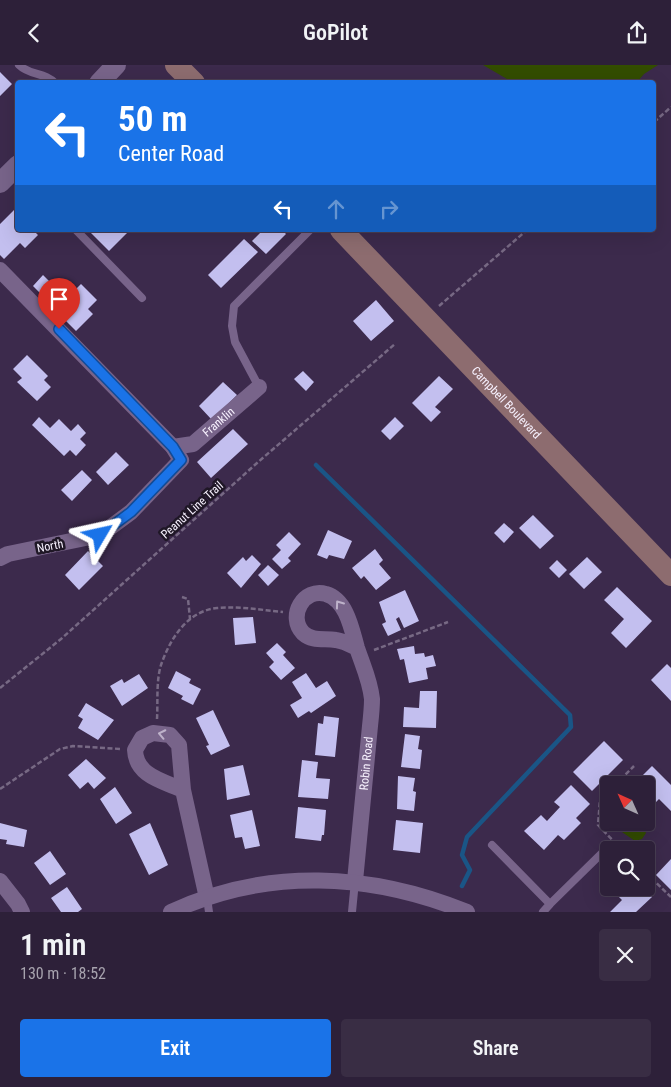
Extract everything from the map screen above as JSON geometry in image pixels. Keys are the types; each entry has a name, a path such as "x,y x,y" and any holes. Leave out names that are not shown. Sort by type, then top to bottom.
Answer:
{"main road":[{"path":"176,65 191,80"},
{"name":"Campbell Boulevard","path":"343,232 671,575"}],"street":[{"path":"102,80 116,65"},
{"path":"0,183 15,169"},
{"path":"0,270 177,454"},
{"name":"Franklin","path":"177,454 193,444 259,387"},
{"name":"North","path":"0,558 8,554 100,535 131,512 177,454"},
{"name":"Robin Road","path":"297,613 303,600 312,594 326,593 333,597 339,603 354,632 365,664 372,701 355,881"},
{"path":"297,613 301,629 310,637 336,640 359,651"},
{"path":"183,790 146,774 138,764 134,750 142,738 156,732 170,735 179,745 183,790 208,905"},
{"path":"0,881 22,912"},
{"path":"171,912 208,905 244,887 282,882 355,881 401,889 467,912"}],"lane":[{"path":"19,65 29,73 52,80"},
{"path":"78,232 142,298"},
{"path":"259,387 235,342 232,326 234,306 308,232"},
{"path":"492,845 550,904"},
{"path":"543,912 600,855"},
{"path":"352,912 355,881"}],"path":[{"path":"656,120 671,107"},
{"path":"435,309 525,232"},
{"name":"Peanut Line Trail","path":"0,688 61,639 257,463 395,344"},
{"path":"182,597 188,599 190,619"},
{"path":"156,732 161,666 176,631 190,619 215,608 297,613"},
{"path":"359,651 448,622"},
{"path":"0,789 60,749 73,746 134,750"},
{"path":"624,776 634,766"},
{"path":"600,800 598,825 600,827"},
{"path":"604,831 613,841"},
{"path":"655,882 671,897"}],"green space":[{"path":"483,65 658,65 644,74 639,80 509,80"},
{"path":"645,831 646,833 642,839 635,841 622,832"}],"building":[{"path":"0,72 12,84 0,96"},
{"path":"14,210 15,232 35,232 38,235 25,248 20,243 4,259 0,255 0,224"},
{"path":"90,232 128,232 109,251"},
{"path":"261,232 284,232 286,234 266,254 252,241"},
{"path":"244,239 258,252 221,288 208,275"},
{"path":"43,275 59,291 48,301 33,286"},
{"path":"81,284 97,300 88,309 93,314 76,331 55,310"},
{"path":"376,300 394,321 371,341 353,321"},
{"path":"27,355 48,376 44,380 51,387 37,401 17,382 22,378 13,369"},
{"path":"303,371 314,382 306,391 294,379"},
{"path":"439,376 453,389 435,407 441,412 431,422 412,403"},
{"path":"223,382 237,395 212,420 199,406"},
{"path":"39,417 50,428 59,419 71,431 78,424 86,433 80,439 86,445 76,456 70,450 64,456 32,425"},
{"path":"395,417 404,426 390,440 381,431"},
{"path":"233,429 248,444 211,478 197,462"},
{"path":"116,452 129,465 108,485 96,472"},
{"path":"82,470 92,480 72,501 61,490"},
{"path":"533,515 554,536 540,549 519,528"},
{"path":"504,523 514,532 504,543 494,533"},
{"path":"328,530 352,541 344,559 329,555 327,559 317,555"},
{"path":"289,532 301,544 288,558 291,561 282,569 272,559 281,550 276,545"},
{"path":"375,549 383,560 379,564 391,578 376,590 364,576 361,579 352,568"},
{"path":"88,551 103,566 79,590 65,575"},
{"path":"252,555 261,564 241,588 227,573 243,557 246,561"},
{"path":"587,557 602,572 584,589 569,574"},
{"path":"557,560 567,570 559,578 549,568"},
{"path":"268,565 279,575 268,586 258,575"},
{"path":"617,587 652,621 626,648 611,633 624,619 604,600"},
{"path":"405,590 419,621 404,628 399,617 396,619 401,630 388,636 382,624 386,622 379,602"},
{"path":"253,617 256,643 235,645 233,618"},
{"path":"277,643 286,652 283,655 295,668 281,680 269,667 274,662 266,653"},
{"path":"414,646 415,654 424,653 425,657 433,655 436,666 426,668 428,679 409,683 404,659 400,660 397,649"},
{"path":"667,664 671,668 671,701 651,680"},
{"path":"176,671 191,679 189,683 201,689 193,705 181,699 183,696 168,688"},
{"path":"306,673 316,688 327,681 336,696 311,713 309,711 298,718 290,705 302,698 292,682"},
{"path":"139,674 148,688 122,706 110,686 122,679 124,683"},
{"path":"420,691 437,691 436,728 403,727 404,707 419,708"},
{"path":"86,703 114,720 98,740 78,728 83,719 78,716"},
{"path":"213,710 230,746 211,755 206,746 209,745 196,718"},
{"path":"324,716 339,718 335,757 315,755 318,723 323,724"},
{"path":"405,734 420,736 418,749 422,750 420,769 401,767"},
{"path":"604,741 623,760 607,776 600,776 600,783 592,791 573,772"},
{"path":"86,759 106,778 94,789 88,782 80,789 68,775"},
{"path":"302,760 318,762 316,778 330,779 328,799 298,797"},
{"path":"243,765 250,795 227,800 224,769"},
{"path":"652,766 671,785 671,811 659,799 655,803 655,776 642,776"},
{"path":"398,776 415,778 413,791 416,792 414,811 397,809"},
{"path":"571,785 590,804 576,818 581,823 564,840 558,835 544,850 524,831 541,815 547,821 560,807 554,802"},
{"path":"115,787 132,813 116,824 100,799"},
{"path":"298,807 326,810 324,835 322,835 321,841 295,838"},
{"path":"252,810 260,846 245,849 242,837 235,838 230,815"},
{"path":"396,820 423,823 420,853 393,850"},
{"path":"0,823 27,830 24,847 6,844 7,840 0,839"},
{"path":"150,823 168,865 149,875 129,834"},
{"path":"50,851 66,874 50,885 34,863"},
{"path":"671,859 671,890 656,875"},
{"path":"67,887 82,909 78,912 61,912 51,898"},
{"path":"618,896 652,897 636,912 610,912 622,900"}],"waterway":[{"path":"316,465 570,715 571,727 467,837 462,855 470,870 462,886"}],"route":[{"path":"59,329 173,447 181,460 131,512 100,535"}]}
